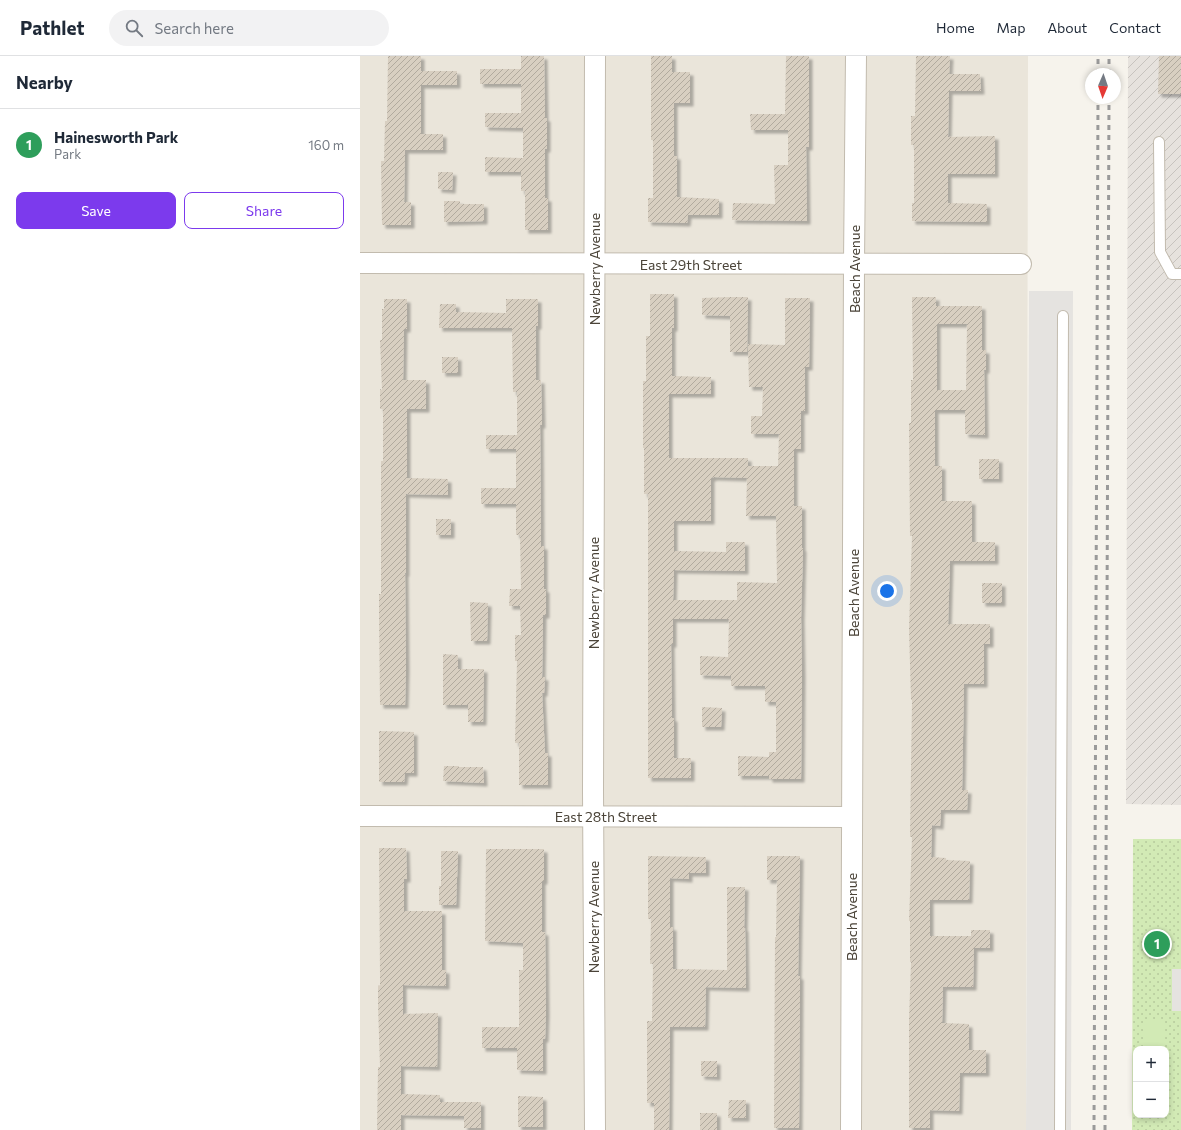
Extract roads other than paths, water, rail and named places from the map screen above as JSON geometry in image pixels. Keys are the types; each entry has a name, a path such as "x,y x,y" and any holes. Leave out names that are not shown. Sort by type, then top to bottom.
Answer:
{"street":[{"name":"Newberry Avenue","path":"594,1130 593,816 595,56"},
{"name":"Beach Avenue","path":"851,1130 856,56"},
{"name":"East 29th Street","path":"360,263 1021,264"},
{"name":"East 28th Street","path":"360,816 852,817"}],"lane":[{"path":"1159,142 1160,252 1172,274 1181,274"},
{"path":"1060,1130 1063,316"}],"railway":[{"path":"1098,56 1098,68"},
{"path":"1109,56 1109,68"},
{"path":"1094,1130 1098,104"},
{"path":"1105,1130 1109,104"}],"place":[{"name":"Hainesworth Park","path":"1157,944"}]}
